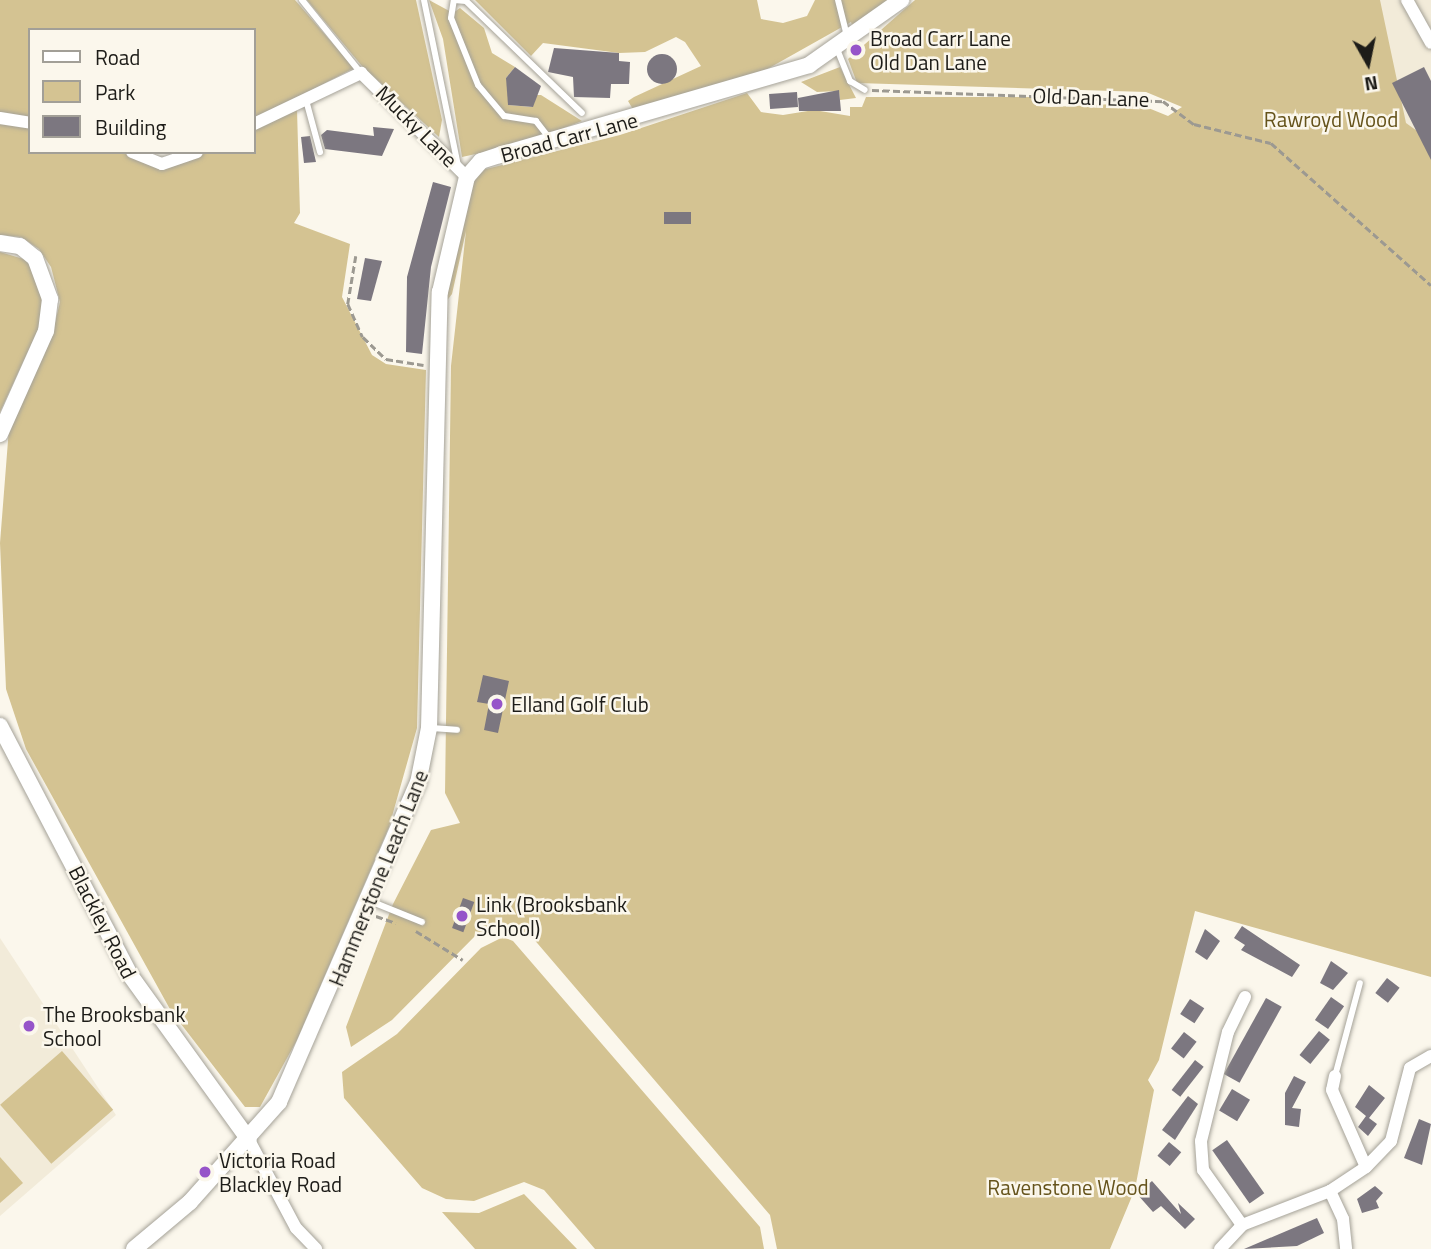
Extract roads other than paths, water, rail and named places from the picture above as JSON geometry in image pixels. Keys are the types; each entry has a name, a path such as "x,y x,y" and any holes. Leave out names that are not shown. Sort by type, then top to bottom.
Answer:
{"street":[{"name":"Broad Carr Lane","path":"463,171 481,161 751,87 843,44 901,0"},
{"path":"1407,0 1431,43"},
{"name":"Mucky Lane","path":"256,123 361,73 463,171"},
{"path":"0,118 28,123"},
{"path":"137,154 162,164 191,154"},
{"name":"Hammerstone Leach Lane","path":"134,1249 249,1140 293,1079 418,783 429,728 434,366 440,292 463,171"},
{"path":"0,243 20,246 35,258 47,280 50,309 0,434"},
{"name":"Blackley Road","path":"0,726 130,975 249,1140"},
{"path":"1242,1225 1203,1170 1202,1140 1228,1032 1245,998"},
{"path":"1220,1249 1242,1225 1330,1191 1366,1167 1391,1141 1410,1068 1431,1056"},
{"path":"1335,1076 1332,1090 1366,1167"},
{"path":"249,1140 296,1228 316,1249"},
{"path":"1330,1191 1343,1219 1346,1249"}],"lane":[{"path":"302,0 361,73"},
{"path":"424,0 463,171"},
{"path":"551,142 543,126 504,116 478,85 451,18 454,0 466,1 582,113"},
{"path":"838,0 850,81 865,90"},
{"path":"305,98 320,152"},
{"path":"429,728 457,730"},
{"path":"368,906 422,922"},
{"path":"1335,1076 1360,983"}],"place":[{"name":"Broad Carr Lane Old Dan Lane","path":"856,50"},
{"name":"Elland Golf Club","path":"497,704"},
{"name":"Link (Brooksbank School)","path":"462,916"},
{"name":"The Brooksbank School","path":"29,1026"},
{"name":"Victoria Road Blackley Road","path":"205,1172"}],"park label":[{"name":"Rawroyd Wood","path":"1331,119"},
{"name":"Ravenstone Wood","path":"1068,1187"}]}
